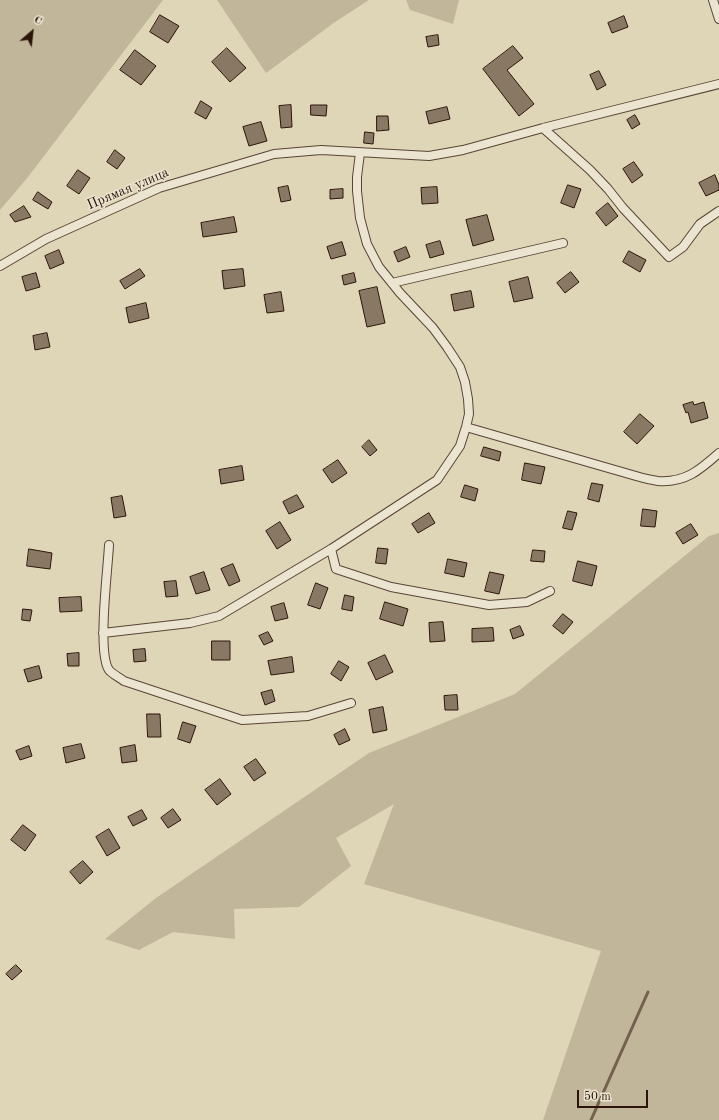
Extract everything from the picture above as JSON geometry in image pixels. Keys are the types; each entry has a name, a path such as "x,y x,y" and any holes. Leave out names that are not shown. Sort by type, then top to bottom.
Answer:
{"street":[{"path":"713,0 719,19"},
{"name":"Прямая улица","path":"0,266 46,239 159,188 274,154 321,150 429,156 463,150 543,128 719,84"},
{"path":"543,128 590,170 669,257 683,247 700,224 719,211"},
{"path":"103,633 190,623 219,616 331,549 437,480 460,446 469,414 465,382 460,367 433,328 400,293 379,267 367,244 360,218 357,191 360,153"},
{"path":"392,283 563,242"},
{"path":"466,428 658,481 674,480 686,477 701,470 719,453"},
{"path":"109,545 103,653 109,669 124,681 242,720 308,716 351,703"},
{"path":"331,549 336,569 391,586 489,605 527,602 550,591"}],"shaded area":[{"path":"0,0 163,0 28,177 0,210"},
{"path":"217,0 369,0 335,22 266,73"},
{"path":"406,0 459,0 453,24 410,10"},
{"path":"719,533 719,1120 543,1120 601,951 364,884 394,804 336,838 351,866 299,907 234,909 235,939 173,932 139,950 105,939 156,898 369,753 515,694 709,536"}],"building":[{"path":"160,15 179,26 168,43 150,32"},
{"path":"624,16 628,27 612,33 608,23"},
{"path":"438,35 439,45 428,47 426,37"},
{"path":"513,46 523,58 507,70 534,104 519,116 483,69"},
{"path":"227,48 246,68 230,82 212,62"},
{"path":"135,50 156,66 141,85 120,70"},
{"path":"599,71 606,85 597,90 590,75"},
{"path":"201,101 212,108 206,119 195,113"},
{"path":"291,105 292,127 281,128 279,106"},
{"path":"311,105 327,105 326,116 311,115"},
{"path":"447,107 450,119 429,124 426,112"},
{"path":"635,115 640,124 632,129 627,120"},
{"path":"377,116 388,116 389,130 377,131"},
{"path":"261,122 267,141 249,146 243,127"},
{"path":"365,132 374,133 373,144 364,143"},
{"path":"115,150 125,158 117,169 107,162"},
{"path":"634,162 643,175 632,183 623,169"},
{"path":"78,170 90,178 79,194 67,186"},
{"path":"715,175 719,185 719,190 706,196 699,183"},
{"path":"568,185 581,189 574,208 561,203"},
{"path":"288,186 291,200 281,202 278,188"},
{"path":"437,187 438,203 422,204 421,188"},
{"path":"343,189 343,198 330,199 330,190"},
{"path":"38,192 52,202 48,209 33,200"},
{"path":"608,203 618,216 606,226 596,213"},
{"path":"24,206 31,217 15,222 10,215"},
{"path":"487,215 494,240 473,246 466,220"},
{"path":"234,217 237,232 203,237 201,223"},
{"path":"440,241 444,254 430,258 426,245"},
{"path":"342,242 346,255 331,259 327,247"},
{"path":"406,247 410,257 398,262 394,252"},
{"path":"59,250 64,263 50,269 45,256"},
{"path":"629,251 646,260 640,272 623,262"},
{"path":"140,269 145,276 125,289 120,281"},
{"path":"243,269 245,286 224,289 222,271"},
{"path":"571,272 579,282 565,293 557,283"},
{"path":"36,273 40,287 26,291 22,277"},
{"path":"354,273 356,282 344,285 342,276"},
{"path":"528,277 533,298 514,302 509,282"},
{"path":"377,287 385,323 367,327 359,291"},
{"path":"471,291 474,307 454,311 451,295"},
{"path":"281,292 284,311 267,313 264,295"},
{"path":"146,303 149,318 129,323 126,308"},
{"path":"47,333 50,347 35,350 33,336"},
{"path":"693,402 694,405 704,402 708,418 691,423 688,412 686,413 683,405"},
{"path":"640,414 654,426 637,444 624,432"},
{"path":"369,440 377,450 370,456 362,447"},
{"path":"484,447 501,452 499,461 481,456"},
{"path":"338,460 347,473 332,483 323,470"},
{"path":"525,463 545,467 541,484 522,480"},
{"path":"242,466 244,480 221,484 219,470"},
{"path":"592,483 603,485 599,502 588,499"},
{"path":"465,485 478,489 475,501 461,497"},
{"path":"297,495 304,507 289,514 283,502"},
{"path":"122,496 126,516 114,518 111,498"},
{"path":"643,509 657,511 655,527 641,526"},
{"path":"568,511 577,513 572,530 563,528"},
{"path":"429,513 435,523 418,533 412,524"},
{"path":"280,522 291,540 277,549 266,531"},
{"path":"691,524 698,535 683,544 676,533"},
{"path":"378,548 388,549 386,564 376,563"},
{"path":"29,549 52,553 50,569 27,566"},
{"path":"533,550 545,551 544,562 531,561"},
{"path":"448,559 467,563 464,577 445,573"},
{"path":"578,561 597,566 592,586 573,581"},
{"path":"233,564 240,581 229,586 221,569"},
{"path":"204,572 210,590 196,594 190,577"},
{"path":"490,572 504,575 499,594 485,591"},
{"path":"176,581 178,596 166,597 164,582"},
{"path":"316,583 328,588 320,609 308,605"},
{"path":"345,595 354,597 352,611 342,609"},
{"path":"81,597 82,611 60,612 59,598"},
{"path":"385,602 408,609 403,626 380,619"},
{"path":"284,603 288,618 275,621 271,607"},
{"path":"23,609 32,610 30,621 22,620"},
{"path":"563,614 573,622 563,634 553,626"},
{"path":"443,622 445,641 430,642 429,623"},
{"path":"520,626 524,635 513,639 510,630"},
{"path":"493,628 494,641 472,642 472,629"},
{"path":"268,632 273,641 264,645 259,636"},
{"path":"212,641 230,641 230,660 212,660"},
{"path":"145,649 146,661 134,662 133,650"},
{"path":"79,653 79,666 68,666 67,654"},
{"path":"385,655 393,672 376,680 368,663"},
{"path":"292,657 294,672 271,675 268,661"},
{"path":"339,661 349,667 341,681 331,674"},
{"path":"39,666 42,678 28,682 24,670"},
{"path":"272,690 275,701 265,705 261,693"},
{"path":"457,695 458,710 445,710 444,696"},
{"path":"383,707 387,730 373,733 369,710"},
{"path":"147,714 160,714 161,737 148,737"},
{"path":"183,722 196,726 190,743 178,739"},
{"path":"345,729 350,740 339,745 334,735"},
{"path":"81,744 85,758 66,763 63,748"},
{"path":"135,745 137,761 122,763 120,748"},
{"path":"29,746 32,756 20,760 16,751"},
{"path":"256,759 266,773 254,781 244,767"},
{"path":"220,779 231,794 217,805 205,790"},
{"path":"173,809 181,820 168,828 161,818"},
{"path":"142,810 147,819 133,826 128,817"},
{"path":"23,825 36,835 25,851 11,840"},
{"path":"109,829 120,848 107,856 96,837"},
{"path":"83,861 93,872 80,884 70,872"},
{"path":"16,965 22,971 12,980 6,974"}],"waterway":[{"path":"591,1120 648,992"}]}
